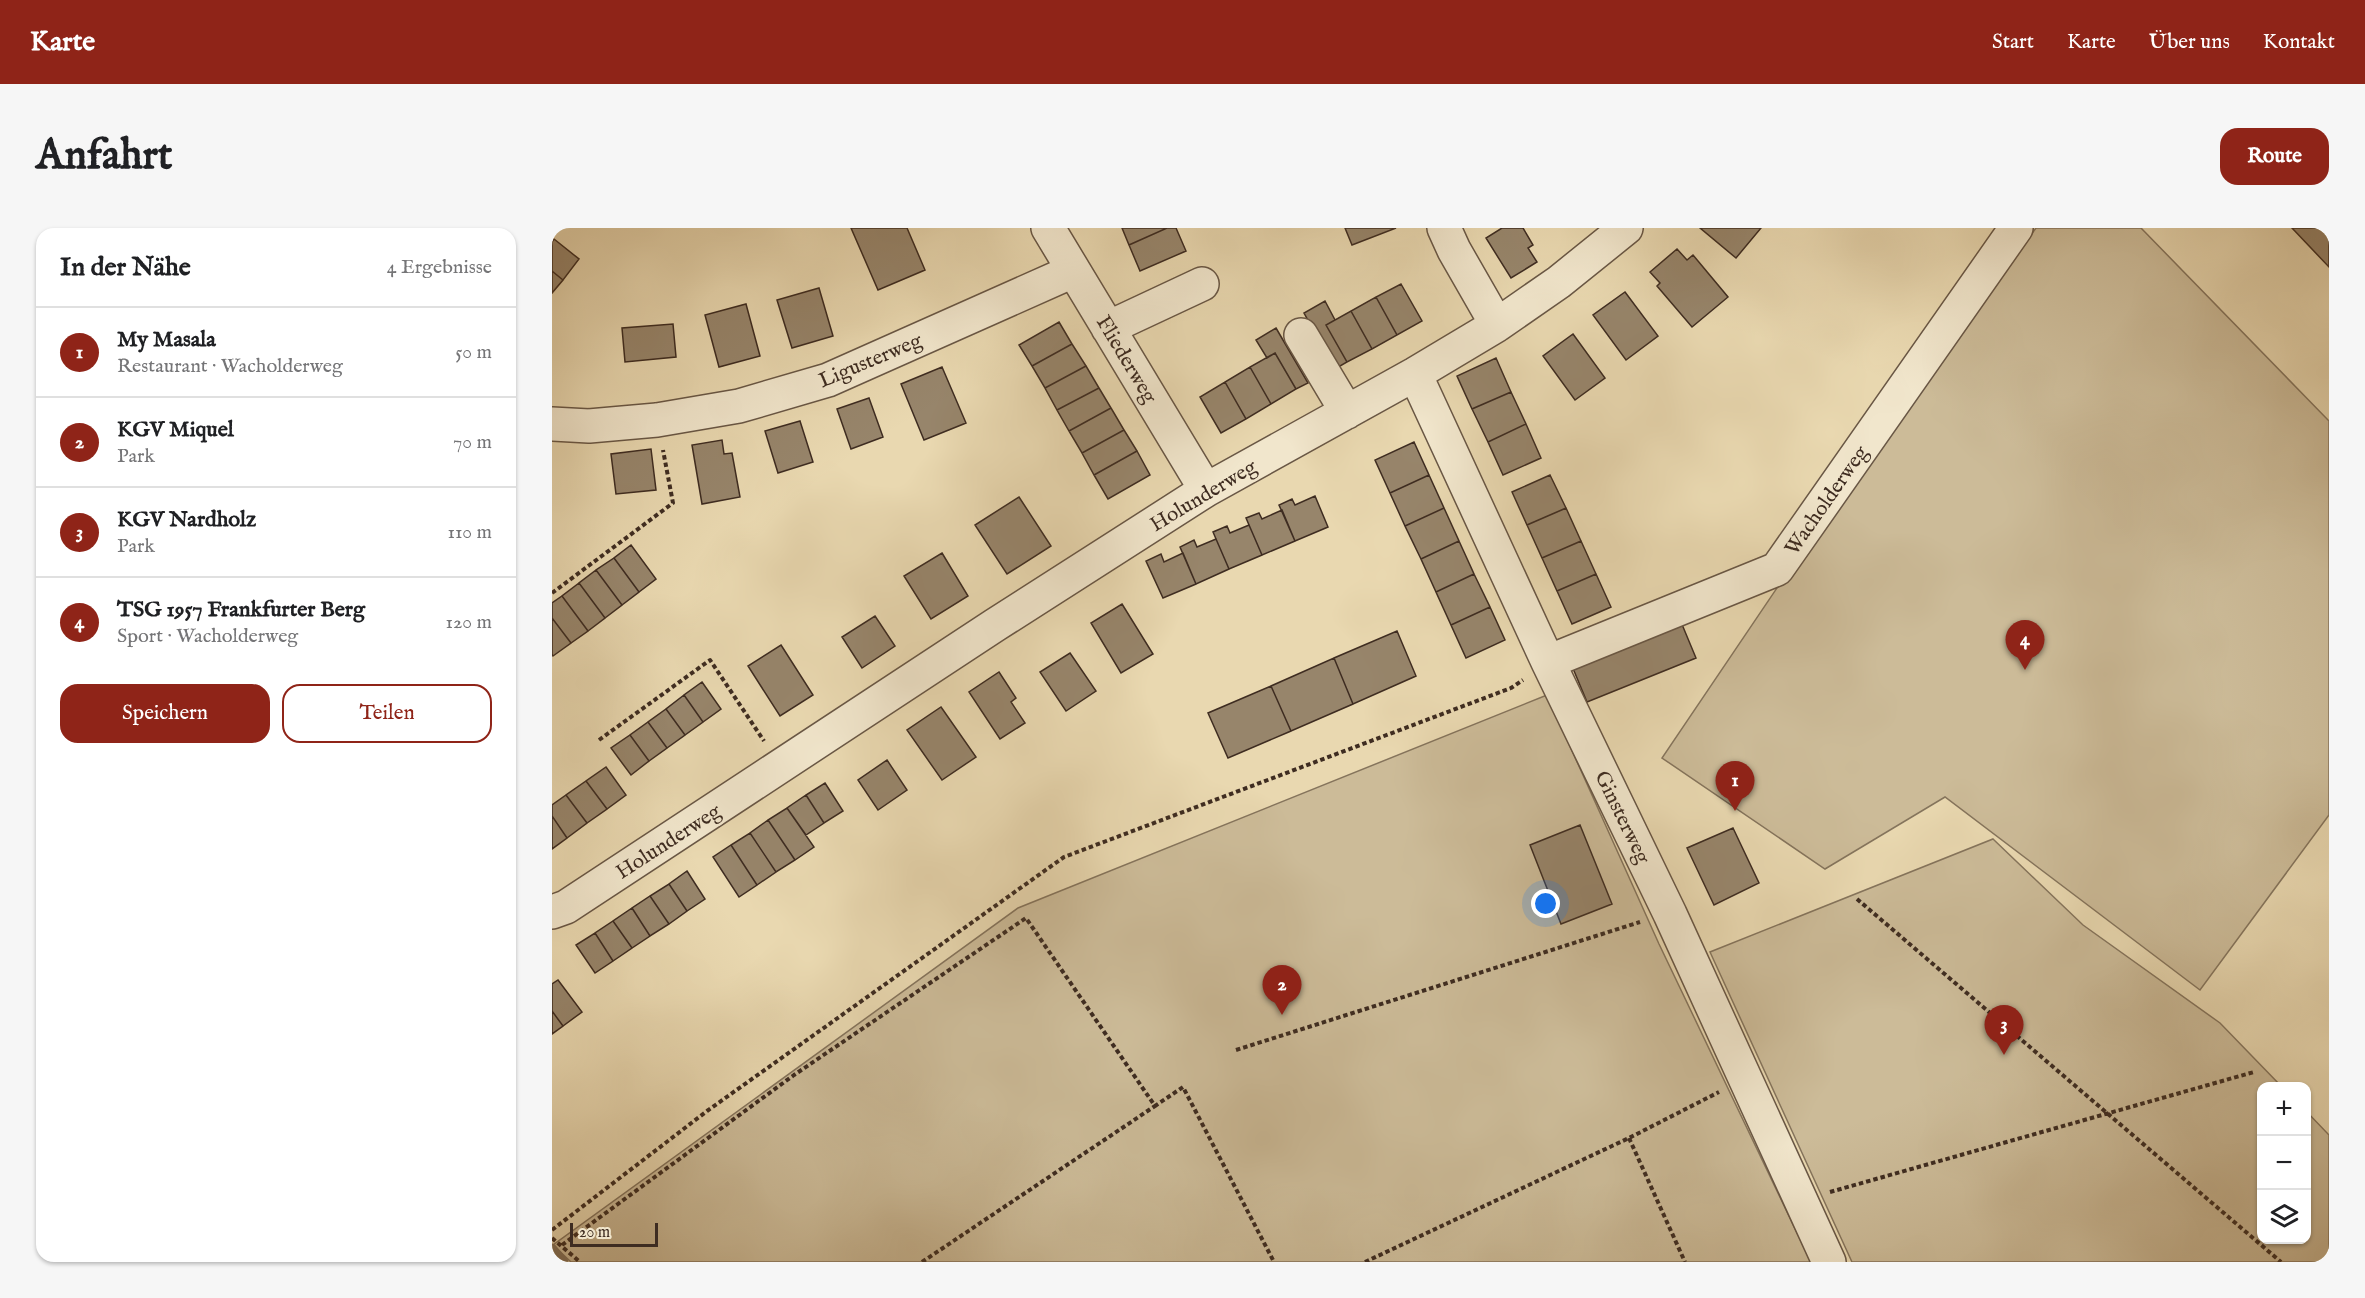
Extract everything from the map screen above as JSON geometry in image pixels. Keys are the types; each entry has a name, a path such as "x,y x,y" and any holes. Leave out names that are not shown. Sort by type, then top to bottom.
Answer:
{"street":[{"name":"Fliederweg","path":"1048,228 1206,490"},
{"path":"1444,228 1497,325"},
{"name":"Holunderweg","path":"552,912 566,907 1206,490 1415,374 1497,325 1559,282 1626,228"},
{"name":"Wacholderweg","path":"1548,662 1777,569 2016,228"},
{"name":"Ligusterweg","path":"552,424 589,426 657,420 739,406 828,380 1073,271"},
{"path":"1108,328 1202,284"},
{"path":"1302,335 1347,412"},
{"name":"Ginsterweg","path":"1415,374 1548,662 1670,914 1744,1081 1829,1262"}],"path":[{"path":"552,592 673,503 657,420"},
{"path":"599,740 710,660 782,767"},
{"path":"552,1230 706,1111 1064,857 1511,688 1548,662"},
{"path":"1857,900 2281,1262"},
{"path":"1236,1050 1670,914"},
{"path":"562,1245 794,1075 1026,918 1155,1106"},
{"path":"1802,1204 1827,1193 2254,1072"},
{"path":"1365,1262 1629,1138 1744,1081"},
{"path":"922,1262 1183,1087 1274,1262"},
{"path":"1629,1138 1685,1262"},
{"path":"552,1238 580,1262"}],"shaded area":[{"path":"2036,228 2141,228 2329,421 2329,815 2200,990 1945,797 1825,869 1662,758 1781,582"},
{"path":"1547,695 1659,944 1811,1262 571,1262 553,1245 1018,908"},
{"path":"1993,839 2083,925 2220,1023 2277,1082 2257,1082 2257,1244 2311,1244 2311,1116 2329,1135 2329,1262 1852,1262 1710,952"}],"building":[{"path":"851,228 907,228 925,270 878,290"},
{"path":"1122,228 1167,228 1129,245"},
{"path":"1167,228 1176,228 1186,251 1140,271 1129,245"},
{"path":"1345,228 1396,228 1352,245"},
{"path":"1502,228 1523,228 1533,245 1528,248 1537,262 1511,278 1486,238"},
{"path":"1700,228 1761,228 1736,258"},
{"path":"2292,228 2329,228 2329,267"},
{"path":"554,239 579,259 563,280 552,271 552,242"},
{"path":"1677,249 1687,260 1693,255 1728,297 1692,327 1657,286 1660,283 1650,272"},
{"path":"552,271 563,280 552,293"},
{"path":"1401,284 1422,321 1397,335 1376,297"},
{"path":"819,288 833,336 792,348 777,300"},
{"path":"1625,292 1658,336 1626,360 1593,315"},
{"path":"1376,297 1397,335 1372,349 1351,311"},
{"path":"1325,301 1335,320 1326,325 1347,362 1335,369 1304,313"},
{"path":"746,304 760,356 719,367 705,315"},
{"path":"1351,311 1372,349 1347,362 1326,325"},
{"path":"1059,322 1072,344 1032,366 1019,345"},
{"path":"673,324 676,357 625,362 622,328"},
{"path":"1276,328 1308,383 1296,389 1275,353 1267,358 1256,340"},
{"path":"1573,334 1605,378 1575,400 1543,356"},
{"path":"1072,344 1086,366 1045,388 1032,366"},
{"path":"1275,353 1296,389 1271,404 1250,367"},
{"path":"1496,358 1511,392 1472,409 1457,376"},
{"path":"1086,366 1099,388 1057,410 1045,388"},
{"path":"942,367 966,423 924,440 901,384"},
{"path":"1250,367 1271,404 1246,419 1225,382"},
{"path":"1225,382 1246,419 1221,433 1200,397"},
{"path":"1099,388 1111,408 1069,431 1057,410"},
{"path":"1511,392 1526,424 1488,442 1472,409"},
{"path":"869,398 883,437 851,449 837,409"},
{"path":"1111,408 1124,430 1082,453 1069,431"},
{"path":"800,421 813,462 778,473 765,431"},
{"path":"1526,424 1541,458 1503,475 1488,442"},
{"path":"1124,430 1137,451 1094,475 1082,453"},
{"path":"722,440 724,454 732,453 740,497 702,504 692,445"},
{"path":"1414,442 1429,475 1390,493 1375,460"},
{"path":"651,449 656,490 616,494 611,454"},
{"path":"1137,451 1150,475 1108,499 1094,475"},
{"path":"1429,475 1444,508 1405,526 1390,493"},
{"path":"1550,475 1566,508 1527,525 1512,492"},
{"path":"1315,496 1328,527 1295,541 1279,505 1292,499 1295,505"},
{"path":"1019,497 1051,546 1007,574 975,525"},
{"path":"1444,508 1459,541 1421,559 1405,526"},
{"path":"1566,508 1581,541 1542,558 1527,525"},
{"path":"1282,510 1295,541 1262,555 1246,518 1259,513 1262,519"},
{"path":"1249,525 1262,555 1229,569 1213,532 1227,526 1230,533"},
{"path":"1216,539 1229,569 1196,584 1180,547 1194,540 1197,547"},
{"path":"1459,541 1474,574 1436,592 1421,559"},
{"path":"1581,541 1596,574 1557,591 1542,558"},
{"path":"631,545 656,579 639,592 614,558"},
{"path":"942,553 968,596 931,619 904,576"},
{"path":"1183,553 1196,584 1163,598 1146,561 1161,554 1164,562"},
{"path":"614,558 639,592 622,605 596,570"},
{"path":"596,570 622,605 605,618 579,583"},
{"path":"1474,574 1490,607 1451,625 1436,592"},
{"path":"1596,574 1611,607 1572,624 1557,591"},
{"path":"579,583 605,618 588,631 562,596"},
{"path":"562,596 588,631 571,643 552,618 552,603"},
{"path":"1122,604 1153,654 1121,673 1091,623"},
{"path":"1490,607 1505,640 1466,658 1451,625"},
{"path":"875,616 895,646 862,668 842,637"},
{"path":"552,618 571,643 553,656 552,654"},
{"path":"1681,622 1696,658 1587,702 1572,666"},
{"path":"1397,631 1416,676 1353,704 1334,658"},
{"path":"781,645 813,695 780,716 748,666"},
{"path":"1070,653 1096,691 1066,711 1040,672"},
{"path":"1334,658 1353,704 1291,731 1271,686"},
{"path":"999,672 1016,698 1011,702 1025,723 1000,739 969,692"},
{"path":"702,682 721,709 703,722 684,695"},
{"path":"1271,686 1291,731 1228,758 1208,713"},
{"path":"684,695 703,722 685,735 666,709"},
{"path":"941,707 976,757 942,780 907,730"},
{"path":"666,709 685,735 667,748 648,722"},
{"path":"648,722 667,748 649,761 630,735"},
{"path":"630,735 649,761 631,775 611,748"},
{"path":"887,760 907,790 878,810 858,780"},
{"path":"606,767 626,795 607,809 586,781"},
{"path":"586,781 607,809 587,823 566,795"},
{"path":"825,783 843,811 824,823 806,795"},
{"path":"566,795 587,823 567,838 552,816 552,805"},
{"path":"806,795 824,823 806,835 787,808"},
{"path":"787,808 814,847 795,860 768,820"},
{"path":"552,816 567,838 552,849"},
{"path":"768,820 795,860 776,872 750,833"},
{"path":"1580,825 1612,904 1561,924 1530,845"},
{"path":"1733,828 1759,883 1714,905 1687,848"},
{"path":"750,833 776,872 757,885 731,845"},
{"path":"731,845 757,885 739,897 713,857"},
{"path":"687,871 705,899 687,911 669,884"},
{"path":"669,884 687,911 669,924 650,896"},
{"path":"650,896 669,924 650,936 632,908"},
{"path":"632,908 650,936 632,948 613,921"},
{"path":"613,921 632,948 613,961 595,933"},
{"path":"595,933 613,961 595,973 576,945"},
{"path":"558,980 582,1012 563,1026 552,1011 552,984"},
{"path":"552,1011 563,1026 552,1034"}],"waterway":[{"path":"552,1248 564,1262"}],"place":[{"name":"TSG 1957 Frankfurter Berg","path":"2025,670"},
{"name":"My Masala","path":"1735,811"},
{"name":"KGV Miquel","path":"1282,1015"},
{"name":"KGV Nardholz","path":"2004,1055"}]}
